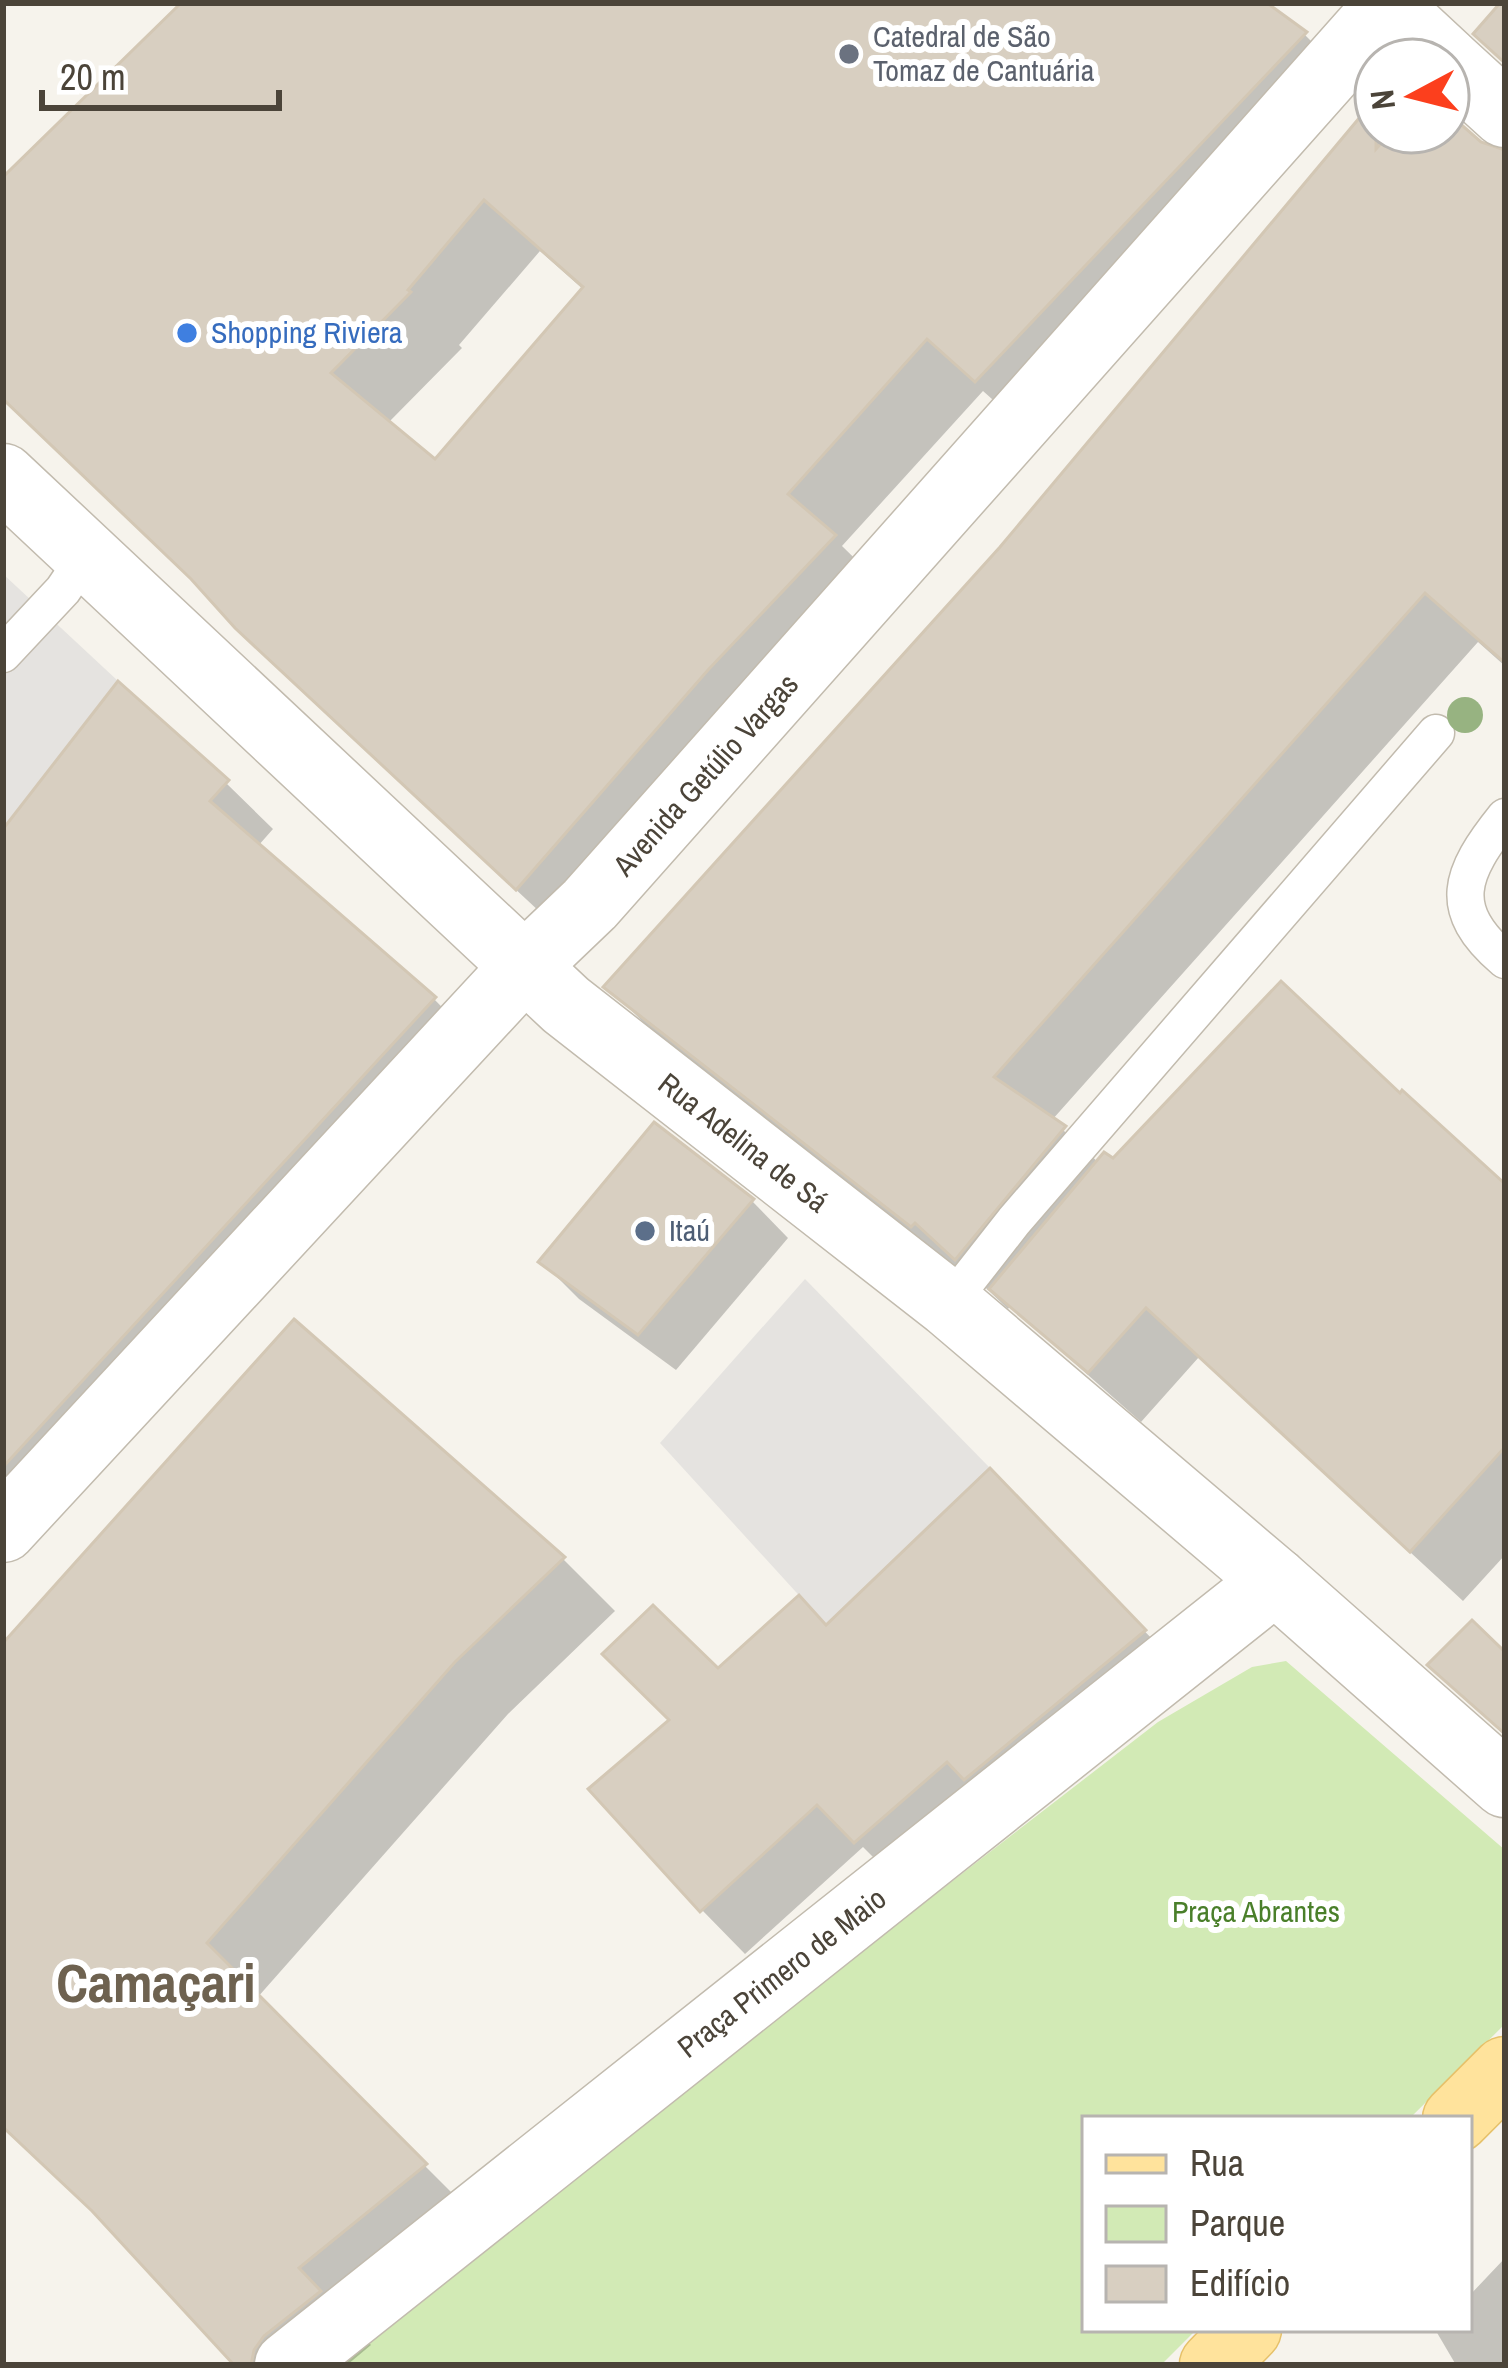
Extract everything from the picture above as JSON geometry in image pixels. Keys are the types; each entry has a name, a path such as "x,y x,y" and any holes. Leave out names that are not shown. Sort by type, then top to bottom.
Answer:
{"main road":[{"path":"1459,2116 1505,2070"},
{"path":"1213,2365 1245,2332"}],"street":[{"path":"1389,4 1422,36"},
{"name":"Avenida Getúlio Vargas","path":"3,1529 523,968 590,904 1389,4"},
{"path":"1472,84 1505,114"},
{"name":"Rua Adelina de Sá","path":"3,477 523,968 949,1304 1275,1580 1505,1784"},
{"name":"Praça Primero de Maio","path":"288,2365 1275,1580"}],"lane":[{"path":"3,654 63,590 86,556"},
{"path":"949,1304 1014,1221 1436,733"},
{"path":"1505,818 1480,848 1466,887 1467,912 1477,936 1505,960"}],"green space":[{"name":"Praça Abrantes","path":"1286,1661 1505,1850 1505,2024 1412,2116 1082,2116 1082,2332 1194,2332 1161,2365 327,2365 1158,1722 1252,1667"}],"shaded area":[{"path":"3,574 118,681 3,829"},
{"path":"805,1279 990,1468 826,1625 660,1443"}],"building":[{"path":"181,3 1267,3 1307,32 975,382 927,339 788,494 836,535 708,670 516,890 235,628 191,579 3,399 3,177","holes":["484,200 583,287 435,459 331,373 411,292 408,290"]},
{"path":"1505,3 1505,63 1473,34"},
{"path":"1352,127 1352,156 1472,156 1472,134 1505,150 1505,663 1425,593 994,1077 1066,1126 955,1260 915,1223 911,1227 603,987 1000,547"},
{"path":"118,681 229,780 210,801 436,997 3,1467 3,829"},
{"path":"1281,981 1505,1184 1505,1447 1410,1552 1146,1308 1088,1373 989,1289 1104,1152 1113,1158"},
{"name":"Itaú","path":"654,1122 754,1199 638,1335 538,1262"},
{"path":"294,1319 565,1557 455,1662 207,1943 427,2164 299,2268 321,2291 264,2336 251,2365 234,2365 92,2211 3,2127 3,1643"},
{"path":"990,1468 1146,1630 964,1780 947,1762 854,1843 817,1805 700,1912 588,1789 669,1720 602,1654 653,1605 718,1668 799,1595 826,1625"},
{"path":"1472,1620 1505,1652 1505,1734 1427,1665"}],"place":[{"name":"Catedral de São Tomaz de Cantuária","path":"849,54"},
{"name":"Shopping Riviera","path":"187,333"},
{"name":"Itaú","path":"645,1231"}],"district":[{"name":"Camaçari","path":"156,1983"}]}
